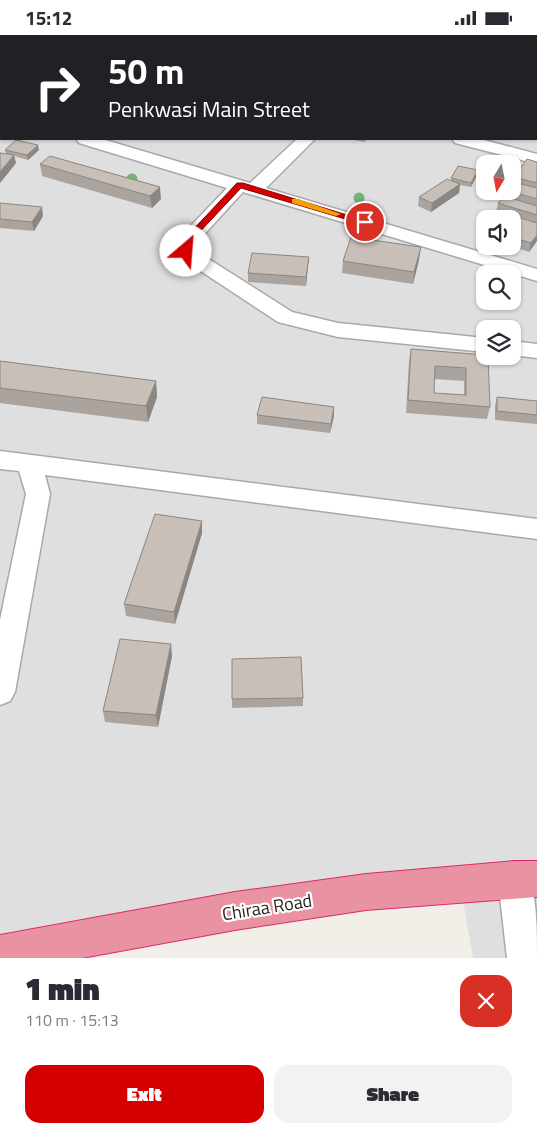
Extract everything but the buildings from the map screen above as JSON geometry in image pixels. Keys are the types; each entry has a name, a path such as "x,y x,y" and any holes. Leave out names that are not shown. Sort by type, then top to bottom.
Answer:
{"highway":[{"name":"Chiraa Road","path":"0,954 235,911 366,892 526,879"}],"street":[{"path":"87,140 537,275"},
{"path":"306,140 247,187 191,237 186,251 284,317 338,330 476,344"},
{"path":"465,140 537,159"},
{"path":"521,349 537,351"},
{"path":"0,460 537,529"},
{"path":"0,692 38,494 29,463"},
{"path":"525,958 526,879"}],"shaded area":[{"path":"0,140 537,140 537,958 473,958 457,866 0,945"}],"slow traffic":[{"path":"295,201 336,214"}],"route":[{"path":"186,251 191,237 240,185 365,222"}]}
